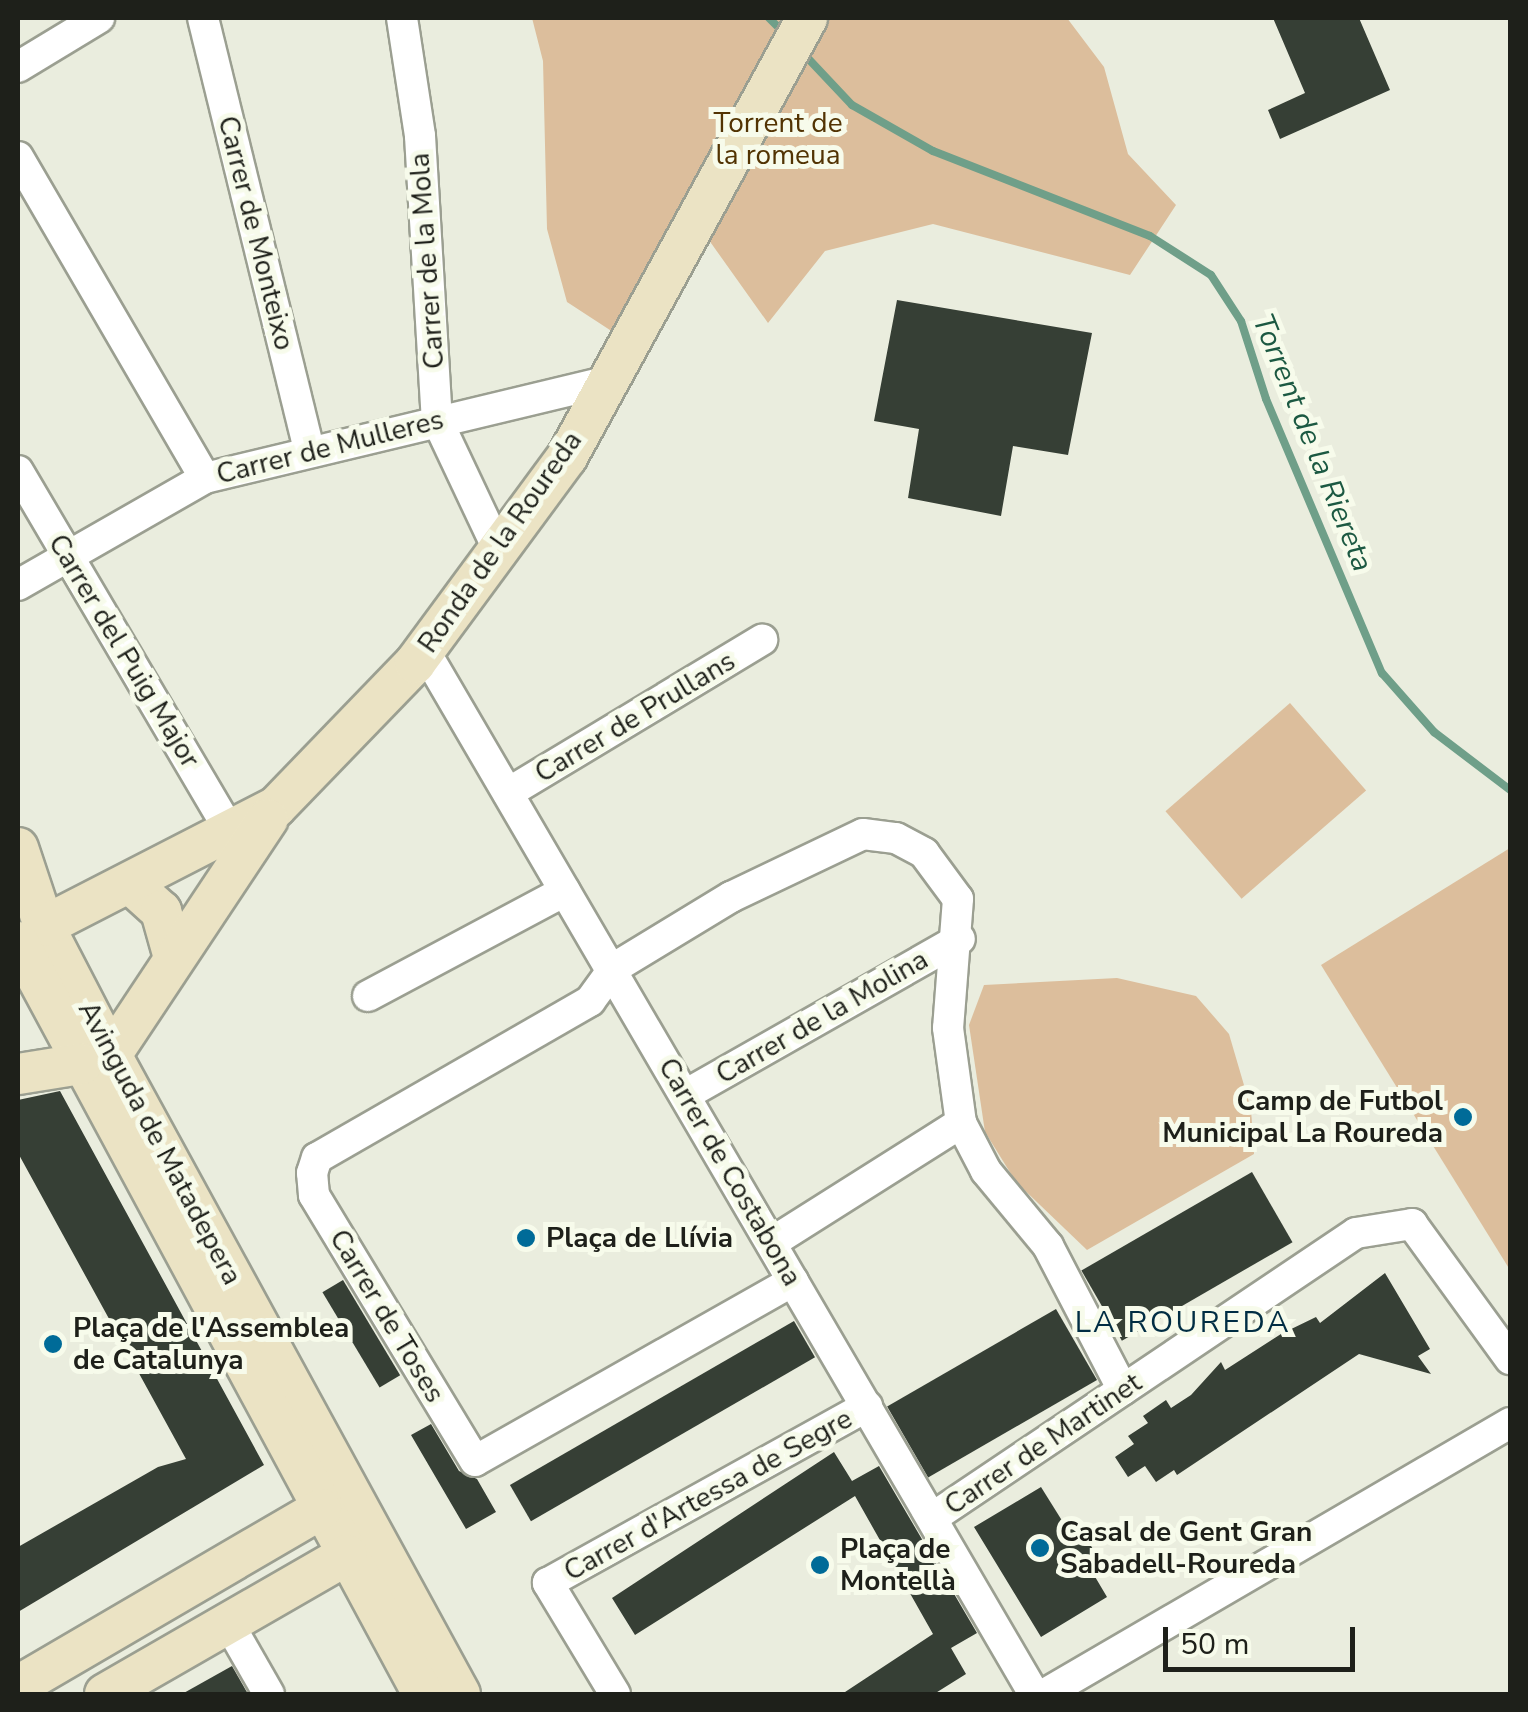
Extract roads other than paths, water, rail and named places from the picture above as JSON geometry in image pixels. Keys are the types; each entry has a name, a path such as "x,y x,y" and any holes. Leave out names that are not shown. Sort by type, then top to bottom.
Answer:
{"street":[{"path":"18,67 99,18"},
{"name":"Carrer de Monteixo","path":"203,18 309,449"},
{"name":"Carrer de la Mola","path":"402,18 420,136 437,420 499,551"},
{"name":"Ronda de la Roureda","path":"26,936 132,886 276,808 424,650 567,458 807,18"},
{"path":"18,157 206,478"},
{"name":"Carrer de Mulleres","path":"18,585 206,478 309,449 608,381"},
{"name":"Carrer del Puig Major","path":"18,470 231,832"},
{"name":"Carrer de Prullans","path":"508,793 762,640"},
{"name":"Carrer de Costabona","path":"424,650 614,968 1034,1694"},
{"path":"18,1074 96,1060 276,808"},
{"name":"Carrer de la Molina","path":"614,968 731,897 863,834 896,838 924,853 958,899 960,939 948,1028 961,1123 986,1171 1048,1246 1123,1390"},
{"name":"Avinguda de Matadepera","path":"18,848 26,936 460,1694"},
{"path":"132,886 161,911 173,954"},
{"path":"368,996 565,890"},
{"name":"Carrer de la Molina","path":"685,1095 960,939"},
{"name":"Carrer de Toses","path":"614,968 590,1002 317,1158 312,1172 314,1195 474,1461 793,1280"},
{"name":"Avinguda de Matadepera","path":"96,1060 321,1509 424,1694"},
{"path":"771,1242 961,1123"},
{"name":"Carrer de Martinet","path":"932,1518 1356,1233 1412,1224 1510,1360"},
{"name":"Carrer d'Artessa de Segre","path":"616,1694 548,1583 867,1406"},
{"path":"1046,1694 1510,1423"},
{"path":"18,1686 321,1509"},
{"path":"105,1694 230,1626 346,1555"},
{"path":"230,1626 269,1694"}],"waterway":[{"name":"Torrent de la Riereta","path":"769,18 785,34"},
{"name":"Torrent de la Riereta","path":"802,52 852,105 933,151 1150,236 1211,275 1241,321 1266,399 1382,673 1434,732 1510,790"}],"place":[{"name":"Camp de Futbol Municipal La Roureda","path":"1463,1117"},
{"name":"Plaça de Llívia","path":"526,1238"},
{"name":"Plaça de l'Assemblea de Catalunya","path":"53,1344"},
{"name":"Casal de Gent Gran Sabadell-Roureda","path":"1040,1548"},
{"name":"Plaça de Montellà","path":"820,1565"}],"district":[{"name":"LA ROUREDA","path":"1183,1323"}],"park label":[{"name":"Torrent de la romeua","path":"778,139"}]}
